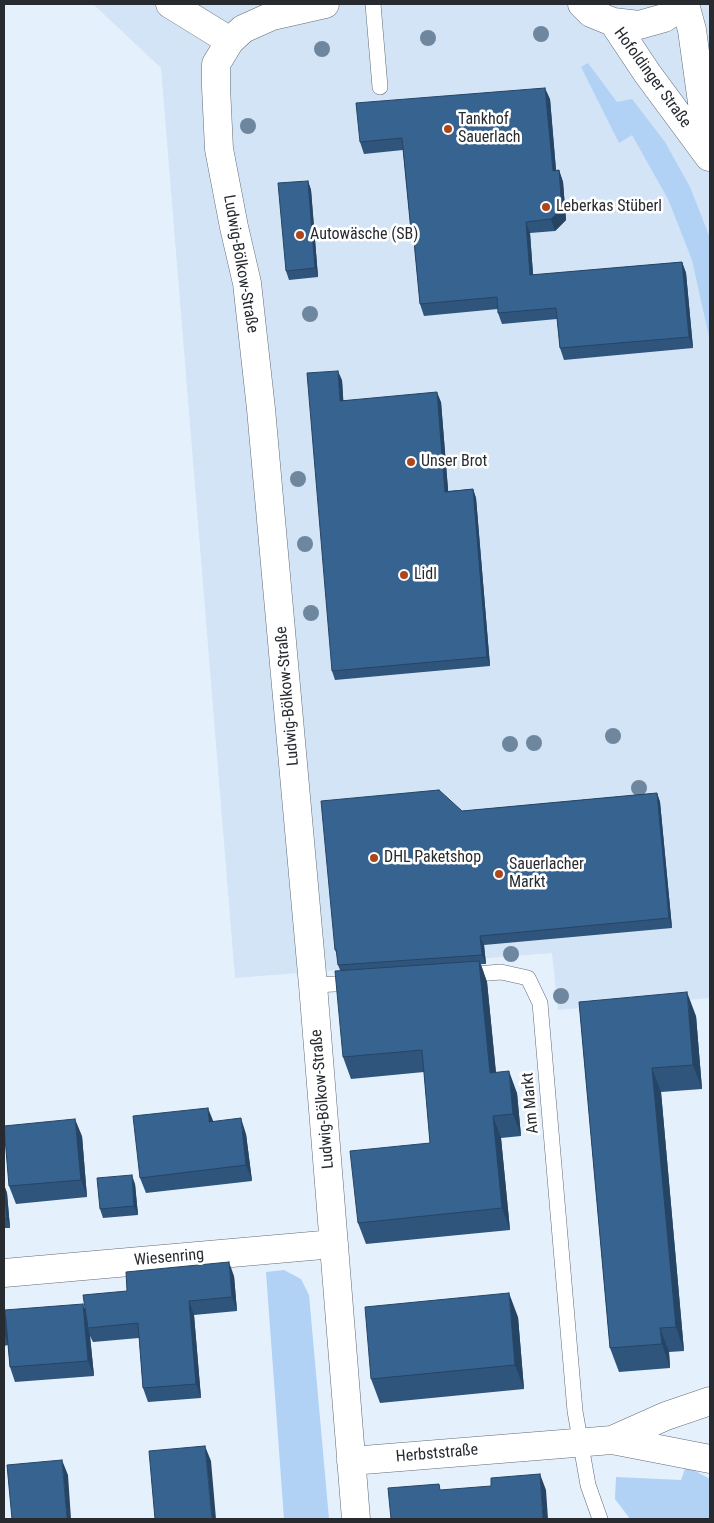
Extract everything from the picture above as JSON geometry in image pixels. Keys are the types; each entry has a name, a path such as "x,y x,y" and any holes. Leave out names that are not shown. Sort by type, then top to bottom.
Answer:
{"street":[{"path":"170,4 230,41"},
{"name":"Ludwig-Bölkow-Straße","path":"325,4 272,16 243,29 230,41 216,64 216,87 220,149 234,227 247,283 251,319 278,593 313,986 352,1460"},
{"path":"582,4 591,13 613,22 639,25 664,18 685,4"},
{"name":"Hofoldinger Straße","path":"685,4 692,30 710,158"},
{"name":"Hofoldinger Straße","path":"613,22 647,73 710,158"},
{"name":"Wiesenring","path":"4,1273 334,1244"},
{"name":"Herbststraße","path":"612,1440 666,1416 710,1401"},
{"name":"Herbststraße","path":"352,1460 612,1440 710,1459"},
{"path":"352,1460 356,1519"}],"lane":[{"path":"373,4 380,88"},
{"name":"Am Markt","path":"454,975 501,972 528,978 540,1003 574,1402 580,1442"},
{"path":"313,986 368,982"},
{"path":"580,1442 588,1485 600,1519"}],"shaded area":[{"path":"93,4 710,4 710,998 558,1010 552,953 235,978 161,68"},
{"path":"588,63 617,102 632,99 665,142 690,187 710,238 710,341 692,260 668,199 632,135 619,143 581,67"},
{"path":"284,1270 301,1279 309,1295 329,1519 284,1519 266,1272"},
{"path":"686,1466 710,1479 710,1519 630,1519 615,1499 616,1477 681,1480"}],"building":[{"path":"545,88 553,171 559,170 562,209 551,219 526,222 530,275 682,262 689,337 560,348 556,308 498,313 497,297 420,304 402,138 360,142 356,103"},
{"name":"Autowäsche (SB)","path":"308,181 315,268 286,271 278,183"},
{"name":"Lidl","path":"338,371 340,401 437,392 445,492 473,489 487,657 332,671 307,373"},
{"name":"Sauerlacher Markt","path":"439,790 462,811 657,793 669,918 480,936 482,955 338,965 321,801"},
{"path":"479,961 490,1073 509,1071 513,1114 493,1116 502,1208 358,1223 350,1151 430,1143 422,1050 343,1057 335,971"},
{"path":"687,992 693,1065 652,1068 676,1327 660,1328 662,1344 610,1348 579,1002"},
{"path":"208,1108 209,1122 241,1118 246,1165 140,1178 133,1116"},
{"path":"75,1119 81,1180 9,1186 4,1126"},
{"path":"132,1175 134,1206 100,1209 97,1178"},
{"path":"4,1187 7,1219 4,1219"},
{"path":"229,1262 232,1297 189,1301 196,1384 143,1388 138,1323 88,1328 83,1295 127,1291 126,1272"},
{"path":"509,1293 515,1365 371,1379 365,1307"},
{"path":"83,1304 88,1361 10,1367 5,1310"},
{"path":"205,1446 212,1519 155,1519 149,1451"},
{"path":"62,1460 67,1519 12,1519 7,1465"},
{"path":"540,1474 543,1519 391,1519 388,1488 439,1484 440,1490 491,1486 491,1478"}],"place":[{"name":"Tankhof Sauerlach","path":"448,129"},
{"name":"Leberkas Stüberl","path":"546,207"},
{"name":"Autowäsche (SB)","path":"300,235"},
{"name":"Unser Brot","path":"411,462"},
{"name":"Lidl","path":"404,575"},
{"name":"DHL Paketshop","path":"374,858"},
{"name":"Sauerlacher Markt","path":"499,874"}]}
